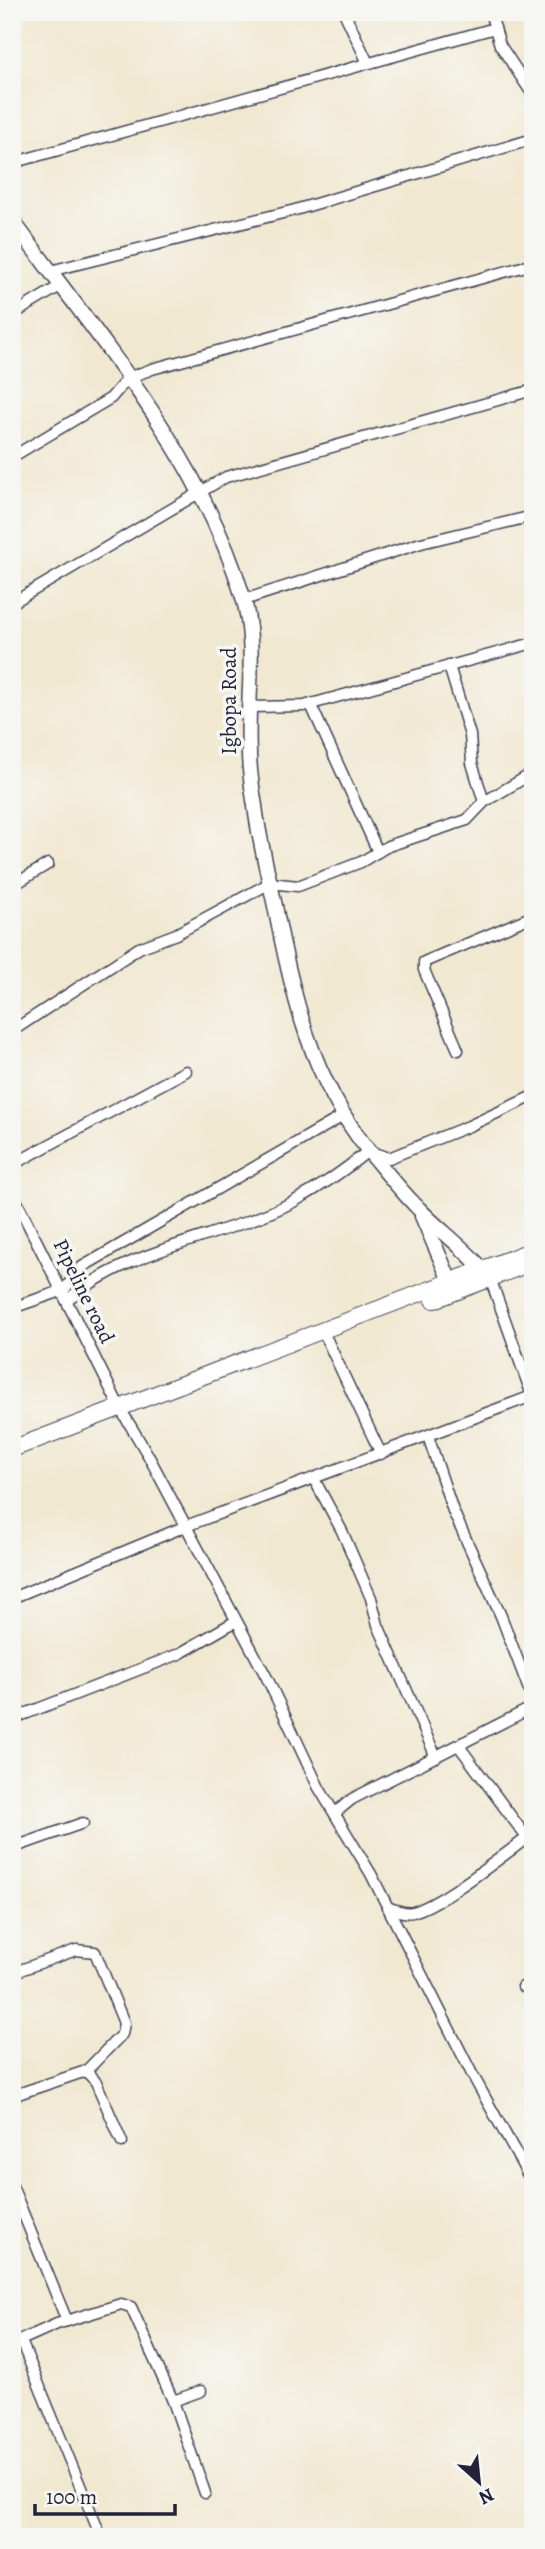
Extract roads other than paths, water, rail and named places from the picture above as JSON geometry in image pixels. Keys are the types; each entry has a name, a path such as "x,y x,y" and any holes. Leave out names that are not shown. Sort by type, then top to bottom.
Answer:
{"main road":[{"path":"12,1449 327,1340 486,1273 533,1250"},
{"path":"486,1273 533,1262"},
{"path":"12,1458 122,1412 453,1287"}],"street":[{"path":"344,12 368,63"},
{"path":"490,12 500,45 533,95"},
{"path":"12,163 495,28"},
{"path":"50,271 295,210 533,139"},
{"name":"Igbopa Road","path":"12,220 128,378 201,491 222,536 244,600 251,639 248,752 255,811 287,967 312,1055 343,1116 368,1151 418,1208"},
{"path":"12,457 111,398 128,378 533,264"},
{"path":"12,315 60,286"},
{"path":"12,603 226,477 533,390"},
{"path":"244,600 421,543 533,516"},
{"path":"250,707 311,705 533,643"},
{"path":"449,666 470,735 472,763 484,803"},
{"path":"311,705 378,852"},
{"path":"12,1031 139,948 176,934 270,883 298,886 378,852 467,820 484,803 533,773"},
{"path":"12,886 48,864"},
{"path":"458,1050 424,970 424,962 533,916"},
{"path":"12,1165 186,1071"},
{"path":"12,1308 66,1295 125,1263 292,1202 368,1151 388,1158 533,1097"},
{"path":"66,1295 82,1268 343,1116"},
{"name":"Pipeline road","path":"12,1192 66,1295 122,1412 236,1621 318,1788 335,1813 387,1907 472,2074 533,2184"},
{"path":"12,1598 186,1526 532,1397 486,1273 418,1208"},
{"path":"418,1208 453,1287"},
{"path":"327,1340 381,1454"},
{"path":"428,1436 453,1511 501,1616 533,1700"},
{"path":"314,1479 342,1531 371,1598 378,1625 436,1757"},
{"path":"12,1719 180,1654 236,1621"},
{"path":"335,1813 352,1799 533,1707"},
{"path":"387,1907 401,1912 422,1908 530,1842 459,1745"},
{"path":"12,1848 83,1823"},
{"path":"12,1973 76,1950 95,1952 124,2023 122,2034 86,2071 12,2096"},
{"path":"86,2071 96,2082 122,2143"},
{"path":"12,2186 18,2218 67,2322"},
{"path":"101,2537 17,2342 121,2304 131,2307 173,2401 205,2493"},
{"path":"173,2401 201,2391"}]}
